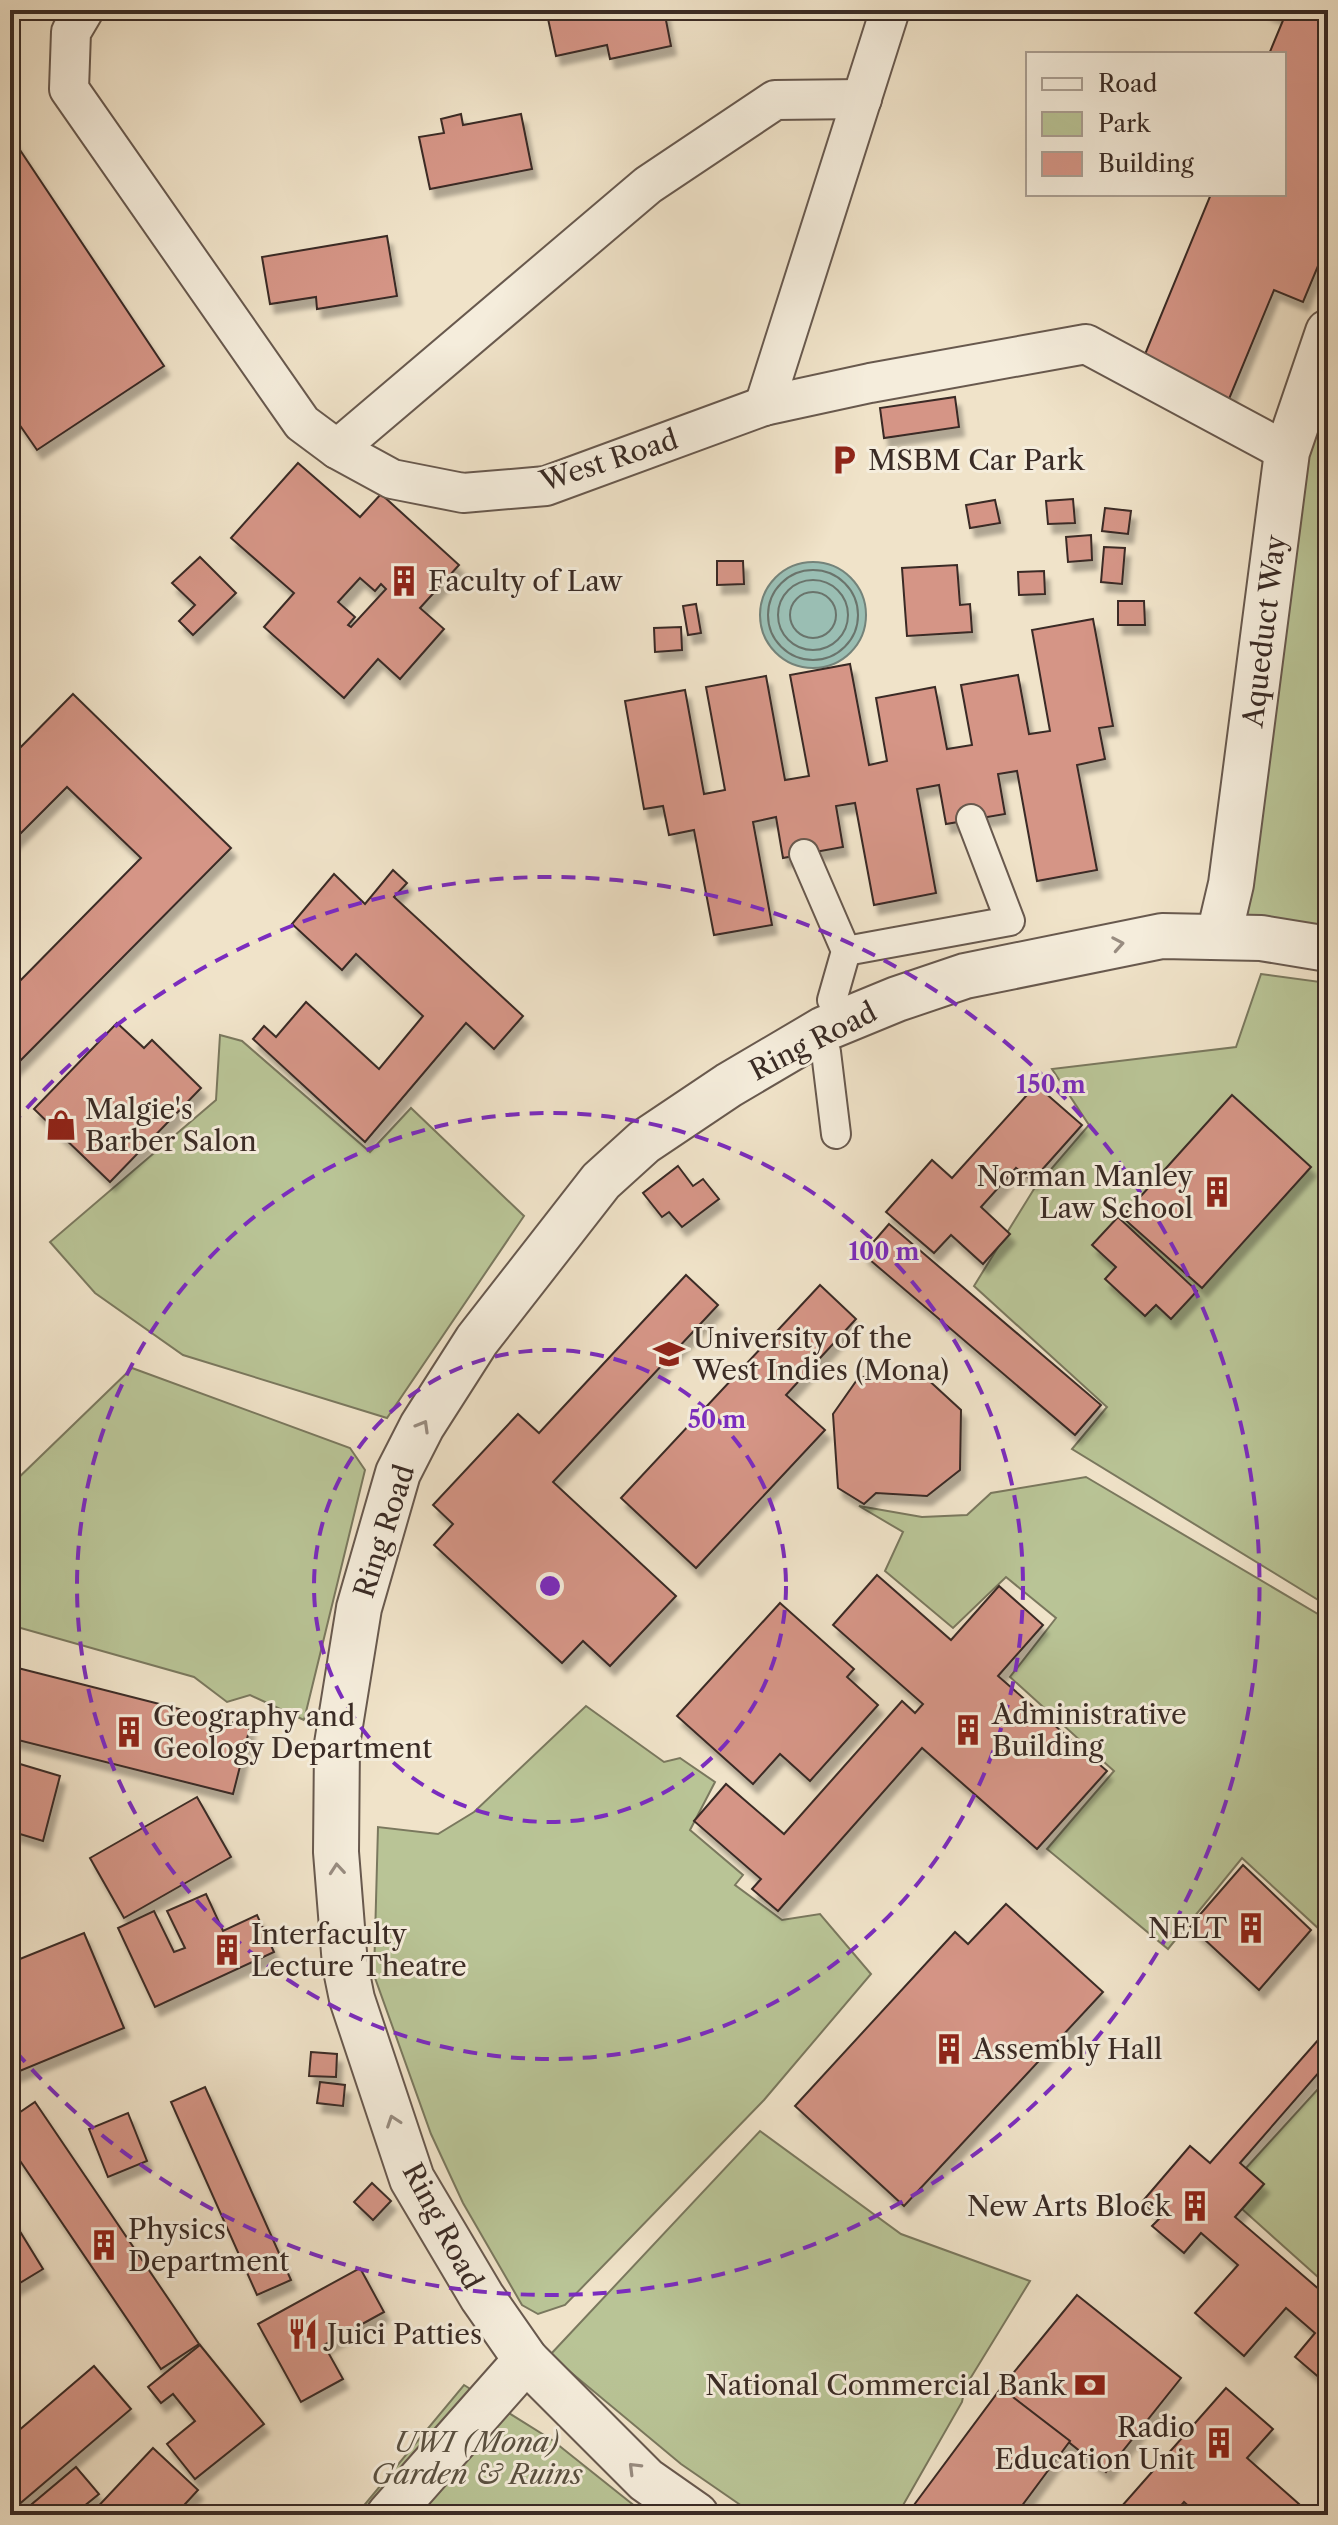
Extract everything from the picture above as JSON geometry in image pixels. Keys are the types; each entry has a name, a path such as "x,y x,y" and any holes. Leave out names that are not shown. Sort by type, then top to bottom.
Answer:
{"street":[{"name":"West Road","path":"84,10 71,32 69,89 302,423 337,449 392,479 463,493 546,486 764,406 870,383 1086,344 1287,452"},
{"path":"764,406 890,10"},
{"path":"337,449 648,185 775,100 862,99"},
{"name":"Aqueduct Way","path":"1219,935 1231,884 1287,452 1328,332"},
{"path":"846,951 1010,921 971,819"},
{"path":"804,854 846,951 832,1000"},
{"name":"Ring Road","path":"696,2515 646,2480 526,2360 482,2297 412,2179 360,2026 345,1965 336,1852 337,1744 359,1608 398,1473 422,1426 477,1340 601,1181 644,1142 729,1085 824,1029 965,976 1162,936 1219,935 1328,949"},
{"path":"826,1052 836,1134"},
{"path":"389,2515 526,2360"}],"green space":[{"path":"1328,365 1328,932 1235,922 1308,423"},
{"path":"1261,974 1328,983 1328,1606 1072,1449 1107,1407 974,1286 1034,1189 1089,1125 1052,1069 1236,1047"},
{"path":"220,1035 242,1041 370,1152 411,1108 524,1216 387,1418 183,1355 95,1293 50,1242 216,1100"},
{"path":"132,1368 350,1448 365,1470 304,1720 250,1695 227,1702 194,1677 10,1625 10,1486"},
{"path":"1086,1477 1328,1620 1328,1920 1319,1929 1242,1858 1168,1949 1047,1849 1114,1771 1010,1677 1056,1618 1006,1577 953,1628 885,1571 903,1532 859,1506 922,1517 967,1515 991,1493"},
{"path":"586,1706 664,1762 680,1758 715,1782 690,1830 743,1875 735,1885 782,1920 820,1914 871,1974 764,2100 565,2305 538,2314 522,2305 463,2203 431,2134 374,1975 378,1827 438,1834 474,1812"},
{"path":"1328,2078 1328,2286 1242,2209 1264,2184 1246,2168"},
{"path":"760,2131 901,2234 1030,2281 965,2387 962,2402 902,2507 906,2515 755,2515 681,2464 550,2355"},
{"name":"UWI (Mona) Garden & Ruins","path":"464,2385 552,2440 646,2515 356,2515"}],"water":[{"path":"813,562 833,566 851,577 862,595 866,615 862,635 851,653 833,664 813,668 793,664 775,653 764,635 760,615 764,595 775,577 793,566"}],"building":[{"path":"566,10 664,10 671,46 610,59 607,45 556,56 547,14"},
{"path":"1265,10 1328,10 1328,242 1303,302 1274,290 1229,399 1141,364 1210,196 1286,196 1286,52 1270,52 1284,18"},
{"path":"461,114 463,125 521,114 532,169 430,189 419,137 444,133 441,119"},
{"path":"10,135 164,366 37,450 10,411"},
{"path":"387,236 397,296 317,309 316,297 270,304 262,257"},
{"path":"955,397 959,427 884,438 880,408"},
{"name":"Faculty of Law","path":"298,463 360,517 381,494 459,565 420,608 444,629 400,679 378,659 344,698 264,627 294,593 231,538","holes":["360,578 375,591 381,584 386,589 351,627 348,625 355,617 338,602"]},
{"path":"1073,499 1075,523 1048,524 1046,501"},
{"path":"995,500 1000,523 970,528 966,505"},
{"path":"1105,508 1131,511 1128,534 1102,531"},
{"path":"1091,535 1092,560 1068,562 1066,537"},
{"path":"1104,547 1125,548 1122,584 1101,582"},
{"path":"200,557 236,593 193,635 179,621 195,605 172,583"},
{"path":"717,561 743,561 744,584 717,585"},
{"path":"957,565 960,605 970,604 972,632 907,636 902,568"},
{"path":"1044,571 1045,594 1019,595 1018,572"},
{"path":"1118,601 1144,601 1145,625 1118,625"},
{"path":"696,604 701,633 688,635 683,606"},
{"path":"1093,619 1113,726 1099,728 1105,759 1077,765 1097,870 1037,881 1017,771 998,774 1005,814 946,824 939,785 917,789 936,893 874,905 855,803 836,806 843,847 783,858 776,817 753,822 772,925 714,935 694,830 669,835 663,806 644,809 625,701 685,690 704,794 725,790 706,687 766,676 785,780 809,776 790,675 850,664 869,765 887,761 876,698 935,687 947,749 972,745 961,685 1018,675 1029,734 1050,731 1032,630"},
{"path":"681,627 682,650 655,652 654,628"},
{"path":"73,694 231,848 13,1068 10,1065 10,991 141,858 67,787 10,844 10,758"},
{"path":"393,870 407,883 394,897 523,1016 494,1049 466,1023 365,1142 253,1039 264,1026 276,1037 306,1002 379,1069 423,1016 356,954 342,970 292,924 334,874 365,904"},
{"path":"117,1023 144,1048 152,1040 201,1088 110,1182 34,1109"},
{"path":"1036,1085 1082,1125 1032,1181 1016,1168 981,1207 1010,1234 983,1264 951,1235 934,1253 886,1212 932,1160 952,1178"},
{"name":"Norman Manley Law School","path":"1232,1095 1311,1167 1202,1288 1122,1217"},
{"path":"678,1166 693,1186 703,1179 719,1199 682,1227 669,1212 662,1217 643,1193"},
{"path":"1118,1217 1197,1291 1171,1319 1156,1305 1145,1316 1105,1279 1116,1267 1092,1245"},
{"path":"889,1224 1101,1405 1075,1435 863,1254"},
{"path":"686,1275 718,1305 553,1482 676,1596 610,1666 583,1641 562,1663 434,1545 453,1524 433,1505 518,1414 539,1433"},
{"path":"820,1285 856,1319 786,1395 825,1430 696,1568 621,1498"},
{"path":"924,1376 961,1410 960,1470 927,1496 876,1493 864,1504 838,1488 833,1414 859,1377"},
{"name":"Administrative Building","path":"877,1575 951,1640 999,1586 1043,1625 998,1676 1107,1771 1037,1849 922,1748 778,1911 752,1889 761,1879 694,1821 726,1784 784,1834 902,1701 915,1713 923,1704 833,1625"},
{"path":"780,1603 854,1669 847,1677 878,1705 810,1781 780,1754 753,1784 677,1716"},
{"name":"Geography and Geology Department","path":"10,1666 250,1727 233,1794 10,1738"},
{"path":"10,1761 60,1776 43,1841 10,1831"},
{"path":"197,1797 231,1857 124,1918 90,1858"},
{"name":"NELT","path":"1243,1865 1311,1930 1259,1990 1190,1926"},
{"name":"Interfaculty Lecture Theatre","path":"206,1894 223,1931 257,1915 274,1952 155,2007 118,1928 154,1911 174,1952 185,1948 167,1911"},
{"name":"Assembly Hall","path":"1006,1904 1103,1992 904,2206 795,2106 955,1932 968,1944"},
{"path":"84,1933 124,2028 10,2075 10,1963"},
{"name":"New Arts Block","path":"1326,2031 1328,2062 1240,2163 1264,2184 1235,2217 1328,2297 1328,2385 1295,2357 1315,2333 1286,2308 1244,2356 1195,2313 1238,2265 1201,2233 1184,2253 1152,2226 1160,2218 1142,2202 1190,2146 1210,2163"},
{"path":"311,2052 337,2054 336,2077 309,2076"},
{"path":"320,2082 345,2085 343,2106 317,2103"},
{"path":"205,2087 291,2280 257,2295 171,2102"},
{"name":"Physics Department","path":"35,2102 199,2344 161,2369 10,2146 10,2119"},
{"path":"128,2113 147,2161 108,2177 89,2129"},
{"path":"372,2183 391,2201 373,2220 354,2202"},
{"path":"13,2220 43,2269 10,2289 10,2222"},
{"name":"Juici Patties","path":"360,2268 384,2312 324,2345 343,2379 301,2402 258,2324"},
{"name":"National Commercial Bank","path":"1077,2295 1181,2378 1106,2472 1001,2388"},
{"path":"200,2345 264,2424 195,2479 167,2444 195,2421 173,2394 161,2403 148,2387"},
{"path":"94,2366 131,2409 10,2512 10,2438"},
{"path":"1001,2388 1070,2441 1015,2515 928,2515 914,2505"},
{"name":"Radio Education Unit","path":"1226,2388 1273,2429 1247,2458 1308,2512 1306,2515 1198,2515 1184,2502 1173,2515 1114,2515"},
{"path":"153,2448 198,2490 175,2515 90,2515"},
{"path":"76,2467 99,2494 73,2515 41,2515 32,2504"}],"place":[{"name":"MSBM Car Park","path":"844,460"},
{"name":"Faculty of Law","path":"404,581"},
{"name":"Malgie's Barber Salon","path":"61,1125"},
{"name":"Norman Manley Law School","path":"1217,1192"},
{"name":"University of the West Indies (Mona)","path":"669,1354"},
{"name":"Administrative Building","path":"968,1730"},
{"name":"Geography and Geology Department","path":"129,1732"},
{"name":"NELT","path":"1251,1928"},
{"name":"Interfaculty Lecture Theatre","path":"227,1950"},
{"name":"Assembly Hall","path":"949,2049"},
{"name":"New Arts Block","path":"1195,2206"},
{"name":"Physics Department","path":"104,2245"},
{"name":"Juici Patties","path":"303,2334"},
{"name":"National Commercial Bank","path":"1090,2385"},
{"name":"Radio Education Unit","path":"1219,2443"}]}
